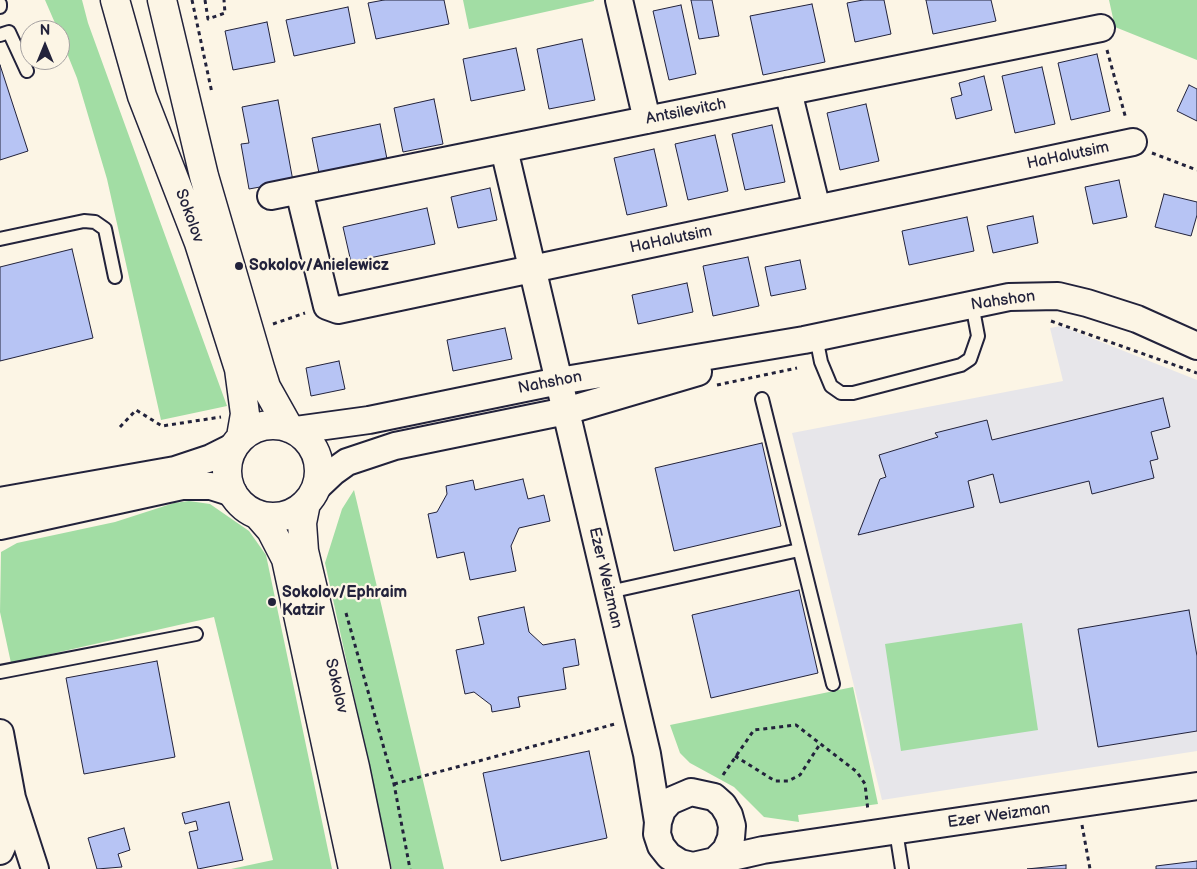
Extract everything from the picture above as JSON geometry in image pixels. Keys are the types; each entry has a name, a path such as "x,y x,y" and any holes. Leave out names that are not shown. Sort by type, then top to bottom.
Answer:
{"main road":[{"name":"Sokolov","path":"115,0 142,96 213,283 239,369 240,432"},
{"name":"Sokolov","path":"162,0 204,176 266,387 292,429"},
{"path":"269,424 292,429 310,443 318,460 319,478 311,496 285,515 271,517 257,514 245,507 233,493 227,472 240,432 269,424"},
{"name":"Sokolov","path":"311,496 302,530 304,551 353,758 376,869"},
{"name":"Sokolov","path":"257,514 271,530 286,559 353,869"}],"street":[{"path":"619,0 647,120"},
{"name":"Antsilevitch","path":"271,196 1101,28"},
{"path":"788,91 817,209"},
{"name":"HaHalutsim","path":"327,306 338,310 1132,142"},
{"name":"Ezer Weizman","path":"504,149 645,746 658,822"},
{"path":"298,191 327,306"},
{"name":"Nahshon","path":"311,496 333,472 347,462 395,446 566,411 972,304 1009,297 1058,296 1129,316 1197,346"},
{"name":"Nahshon","path":"292,429 369,420 559,381 814,347"},
{"path":"0,501 176,470 211,458 240,432"},
{"path":"0,526 182,486 211,486 233,493"},
{"path":"0,733 12,798 35,869"},
{"name":"Ezer Weizman","path":"645,746 665,776 703,794"},
{"name":"Ezer Weizman","path":"717,859 801,844 1197,786"},
{"path":"703,794 723,805 730,821 731,838 726,850 717,859 705,864 692,866 675,860 661,846 657,834 662,810 670,801 703,794"},
{"path":"0,851 7,835 12,798"},
{"name":"Ezer Weizman","path":"730,821 749,834 763,840 801,844"},
{"path":"0,864 17,864 27,869"}],"lane":[{"path":"0,35 9,32 27,71"},
{"path":"0,239 84,221 95,222 105,229 115,276"},
{"path":"814,347 831,386 840,392 852,392 961,365 970,359 978,336 972,304"},
{"path":"762,399 832,684"},
{"path":"609,592 799,550"},
{"path":"0,672 196,634"},
{"path":"884,833 902,869"}],"path":[{"path":"205,0 208,19 225,13 224,0"},
{"path":"1101,28 1132,142 1164,159 1197,170"},
{"path":"250,331 327,306"},
{"path":"1048,320 1197,374"},
{"path":"714,386 814,347"},
{"path":"120,427 136,410 162,426 240,432"},
{"path":"394,784 638,717"},
{"path":"703,794 725,770 754,730 796,725 857,772 865,784 884,833"},
{"path":"735,756 774,781 788,781 800,775 820,744"},
{"path":"1078,804 1090,869"}],"shaded area":[{"path":"1061,326 1197,380 1197,751 882,800 792,433 1063,381 1050,328"}],"green space":[{"path":"45,0 82,0 88,23 227,406 161,420 107,179 77,78 70,61 70,20 54,20"},
{"path":"463,0 594,0 594,1 469,29"},
{"path":"1109,0 1197,0 1197,60 1115,27"},
{"path":"354,490 444,869 392,869 325,563 342,509"},
{"path":"189,501 210,504 249,531 266,555 332,869 231,869 273,860 214,617 11,663 0,612 1,552 17,543 115,522 174,503"},
{"path":"1022,623 1038,730 901,751 885,644"},
{"path":"853,687 878,804 798,815 799,822 764,817 734,787 690,763 680,753 670,725"}],"building":[{"path":"384,0 444,0 449,24 376,39 368,3"},
{"path":"691,0 712,0 719,36 699,39"},
{"path":"863,0 884,0 891,34 855,42 847,3"},
{"path":"926,0 991,0 996,21 933,34"},
{"path":"812,4 825,62 763,75 750,16"},
{"path":"681,5 696,74 669,80 653,11"},
{"path":"348,7 355,43 294,56 286,20"},
{"path":"267,22 275,62 233,70 225,31"},
{"path":"582,39 595,100 549,109 537,49"},
{"path":"516,48 525,90 471,101 463,59"},
{"path":"1097,54 1110,111 1071,120 1058,63"},
{"path":"0,65 28,151 0,160"},
{"path":"1042,67 1055,124 1015,133 1002,76"},
{"path":"984,76 992,110 956,119 951,98 962,95 959,83"},
{"path":"1189,85 1197,89 1197,121 1177,111"},
{"path":"434,99 443,144 403,152 394,108"},
{"path":"278,100 293,181 249,189 241,144 249,143 242,107"},
{"path":"866,104 879,161 840,170 827,113"},
{"path":"380,124 388,164 320,178 312,138"},
{"path":"772,125 785,182 745,190 732,134"},
{"path":"715,135 728,191 688,200 675,144"},
{"path":"654,149 667,206 627,215 614,158"},
{"path":"1119,180 1127,217 1093,224 1085,187"},
{"path":"490,188 497,220 458,228 451,197"},
{"path":"1164,194 1197,202 1197,215 1191,236 1155,227"},
{"path":"427,208 435,244 351,262 343,227"},
{"path":"1033,216 1038,243 993,253 987,226"},
{"path":"967,217 974,251 909,265 902,231"},
{"path":"72,249 93,338 0,361 0,267"},
{"path":"748,257 759,306 713,316 703,266"},
{"path":"800,260 806,289 771,296 765,267"},
{"path":"687,283 693,312 638,324 632,295"},
{"path":"505,328 512,359 453,371 447,340"},
{"path":"339,361 345,389 311,396 306,368"},
{"path":"1163,398 1170,427 1151,432 1158,459 1150,461 1154,478 1092,494 1089,481 1000,503 993,474 968,481 974,507 858,535 880,479 886,477 879,455 938,437 935,433 987,420 992,440"},
{"path":"762,443 781,526 674,551 655,468"},
{"path":"523,479 528,499 544,495 550,521 519,528 511,546 516,571 470,580 464,552 437,558 428,514 437,512 447,494 446,486 473,480 475,490"},
{"path":"799,590 818,673 711,698 692,615"},
{"path":"524,607 529,632 543,645 575,639 579,665 563,668 566,689 518,697 520,707 492,712 491,705 474,692 465,694 456,650 484,644 478,617"},
{"path":"1189,610 1197,656 1197,731 1098,747 1078,629"},
{"path":"157,661 175,757 84,774 66,678"},
{"path":"589,751 607,838 501,861 483,773"},
{"path":"229,802 243,860 198,869 189,832 198,830 196,821 185,824 182,813"},
{"path":"124,828 130,850 118,854 122,867 97,869 88,838"},
{"path":"1197,861 1197,869 1156,869 1156,866"},
{"path":"1066,865 1066,869 1027,869"}],"place":[{"name":"Sokolov/Anielewicz","path":"239,266"},
{"name":"Sokolov/Ephraim Katzir","path":"272,602"}]}
